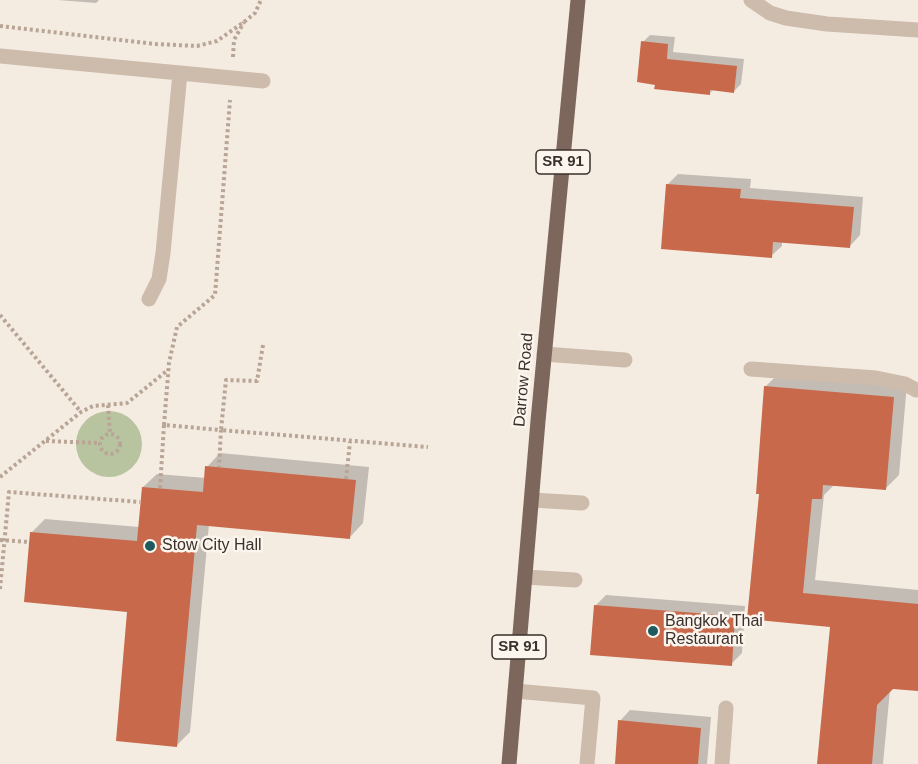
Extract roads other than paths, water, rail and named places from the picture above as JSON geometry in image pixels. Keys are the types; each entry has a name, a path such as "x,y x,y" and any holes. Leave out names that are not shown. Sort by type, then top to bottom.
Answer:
{"main road":[{"name":"Darrow Road","path":"509,764 544,354 578,0"}],"street":[{"path":"751,0 770,13 786,18 827,24 918,30"},
{"path":"0,56 263,81"},
{"path":"149,299 159,279 163,253 180,74"},
{"path":"544,354 626,360"},
{"path":"751,369 876,378 905,384 916,390"},
{"path":"532,500 582,503"},
{"path":"525,577 575,580"},
{"path":"515,691 593,698 587,764"},
{"path":"722,764 726,708"}],"place":[{"name":"Stow City Hall","path":"150,546"},
{"name":"Bangkok Thai Restaurant","path":"653,631"}]}
